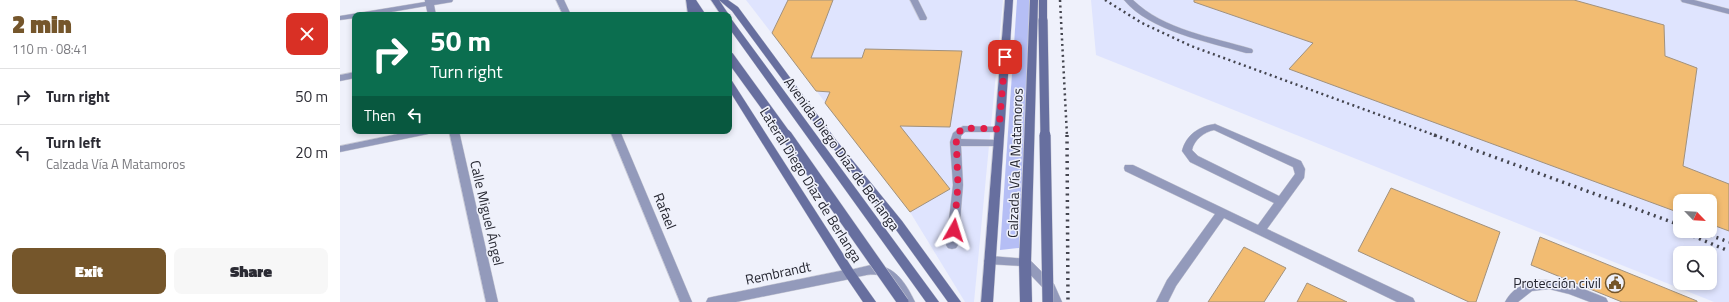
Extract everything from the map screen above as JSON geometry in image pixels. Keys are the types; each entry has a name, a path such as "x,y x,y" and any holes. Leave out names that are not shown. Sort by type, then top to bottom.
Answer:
{"street":[{"path":"376,12 449,0"},
{"path":"560,0 566,12"},
{"path":"691,0 692,12"},
{"path":"691,0 700,12"},
{"path":"715,0 722,12"},
{"path":"723,0 735,9 947,297 955,302"},
{"path":"914,0 923,18"},
{"name":"Calzada Vía A Matamoros","path":"987,302 1009,0"},
{"name":"Calzada Vía A Matamoros","path":"1026,302 1025,262 1034,0"},
{"path":"1043,0 1048,302"},
{"path":"1128,0 1133,7 1151,18 1249,51"},
{"path":"1685,0 1729,12"},
{"path":"430,2 432,12"},
{"path":"340,18 352,16"},
{"name":"Avenida Diego Díaz de Berlanga","path":"732,27 933,302"},
{"path":"732,60 822,185 903,302"},
{"path":"340,78 352,76"},
{"name":"Lateral Diego Díaz de Berlanga","path":"732,88 850,274 870,302"},
{"path":"1261,230 1282,202 1300,175 1300,169 1296,164 1215,127 1204,129 1187,146 1187,151 1194,159 1282,202"},
{"path":"952,245 958,185 955,142 956,135 963,128 999,129"},
{"path":"340,149 413,134"},
{"name":"Calle Miguel Ángel","path":"455,134 492,302"},
{"name":"Rafael","path":"616,134 686,302"},
{"path":"955,142 998,143"},
{"path":"1129,168 1409,302"},
{"path":"1162,302 1171,283 1223,212"},
{"path":"990,261 1025,262 1042,277 1050,287 1056,302"},
{"name":"Rembrandt","path":"712,302 876,269 886,271 890,274 909,302"},
{"path":"1511,302 1512,298 1524,288 1537,284 1551,284 1570,289 1602,302"}],"shaded area":[{"path":"746,0 1003,0 974,302 965,302 910,212"},
{"path":"1017,0 1030,0 1019,248 1000,250"},
{"path":"1091,0 1729,0 1729,302 1714,302 1684,290 1717,290 1717,246 1673,246 1673,286 1096,55"}],"building":[{"path":"788,0 833,0 811,58 862,58 865,49 962,51 950,127 900,126 950,189 910,212 825,103 830,92 816,91 772,33"},
{"path":"1194,0 1574,0 1664,25 1665,56 1697,68 1683,166 1729,184 1729,231 1717,227 1717,194 1673,194 1673,210 1289,69 1313,43 1194,2"},
{"path":"1391,188 1500,232 1476,302 1469,302 1358,251"},
{"name":"Protección civil","path":"1540,237 1697,302 1622,302 1531,265"},
{"path":"1244,247 1286,268 1264,302 1208,302"},
{"path":"1307,283 1347,302 1297,302"}],"railway":[{"path":"1060,0 1067,136"},
{"path":"1105,0 1142,23 1191,46 1437,136"},
{"path":"1067,135 1068,302"},
{"path":"1434,135 1673,222"},
{"path":"1698,238 1729,251"},
{"path":"1717,238 1729,242"}],"place":[{"name":"Protección civil","path":"1615,283"}],"route":[{"path":"954,230 959,174 955,142 956,135 957,132 963,128 999,129 1005,57"}]}
